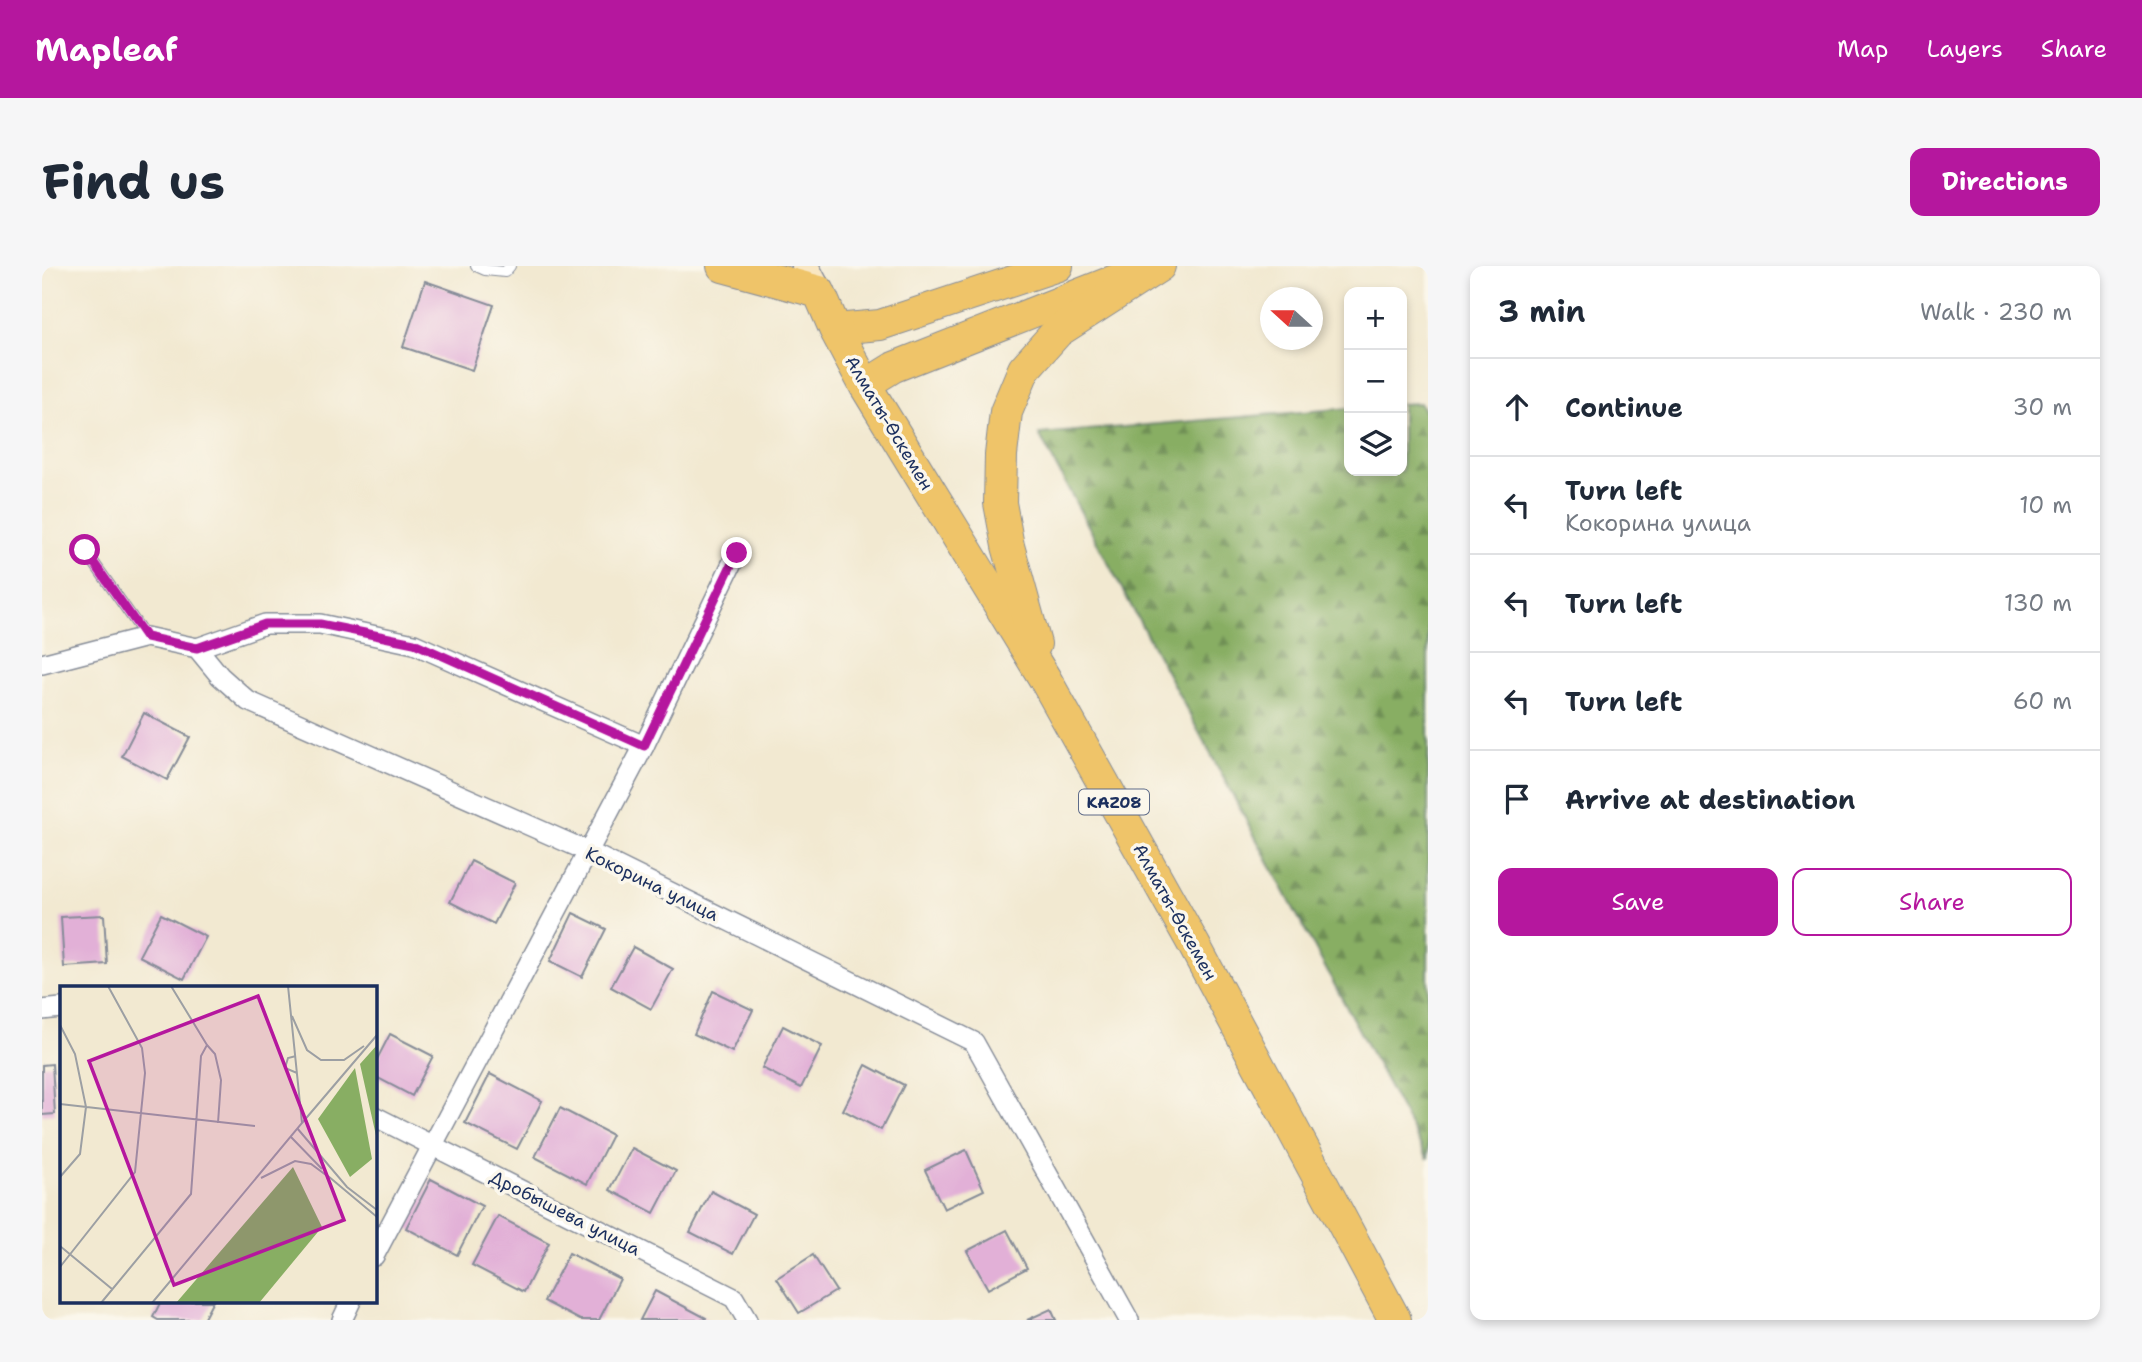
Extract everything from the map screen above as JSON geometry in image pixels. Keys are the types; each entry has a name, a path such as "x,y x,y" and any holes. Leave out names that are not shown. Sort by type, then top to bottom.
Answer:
{"highway":[{"name":"KAZ08","path":"723,266 812,279"},
{"path":"1045,679 1008,546 1000,503 1001,455 1006,412 1024,369 1058,331 1159,266"},
{"name":"Алматы-Өскемен","path":"812,279 864,386 1045,679 1194,945 1395,1320"}],"main road":[{"path":"835,329 880,325 1058,266"},
{"path":"864,386 894,367 1151,266"}],"street":[{"path":"376,1252 644,746 737,553"},
{"path":"42,664 146,637 197,648 265,624 320,624 414,643 644,746"},
{"name":"Кокорина улица","path":"197,648 220,676 248,701 587,851 974,1042 1129,1320"},
{"path":"42,1010 60,1007"},
{"name":"Дробышева улица","path":"376,1117 734,1298 747,1320"},
{"path":"342,1320 351,1302"}],"lane":[{"path":"475,266 505,272 510,266"},
{"path":"85,550 146,637"}],"green space":[{"path":"1420,403 1428,417 1428,1159 1039,434 1344,408 1344,476 1407,476 1407,404"}],"building":[{"path":"425,281 494,305 472,370 403,347"},
{"path":"144,713 190,737 167,780 122,756"},
{"path":"471,861 515,883 494,924 450,902"},
{"path":"573,913 606,929 582,977 550,961"},
{"path":"161,914 206,937 184,979 139,956"},
{"path":"104,915 107,964 64,967 61,917"},
{"path":"633,947 673,969 651,1009 611,987"},
{"path":"713,991 753,1010 732,1052 694,1034"},
{"path":"783,1026 822,1046 801,1088 762,1068"},
{"path":"390,1034 433,1056 412,1096 376,1077 376,1061"},
{"path":"52,1064 55,1114 42,1115 42,1065"},
{"path":"866,1065 904,1085 881,1130 843,1110"},
{"path":"490,1074 542,1101 517,1149 465,1123"},
{"path":"560,1108 612,1135 587,1184 535,1157"},
{"path":"632,1148 676,1171 654,1213 610,1190"},
{"path":"966,1150 984,1190 944,1209 925,1170"},
{"path":"431,1179 482,1206 457,1255 406,1228"},
{"path":"711,1191 754,1214 733,1254 690,1232"},
{"path":"498,1216 549,1243 524,1292 472,1265"},
{"path":"1007,1230 1027,1268 988,1289 967,1251"},
{"path":"569,1253 620,1279 599,1320 580,1320 544,1301"},
{"path":"813,1255 836,1291 799,1313 777,1278"},
{"path":"655,1291 706,1318 705,1320 640,1320"},
{"path":"160,1302 212,1302 203,1320 158,1320 153,1317"},
{"path":"1051,1309 1056,1320 1027,1320"}],"route":[{"path":"85,550 146,637 197,648 265,624 320,624 414,643 644,746 737,553"}]}
